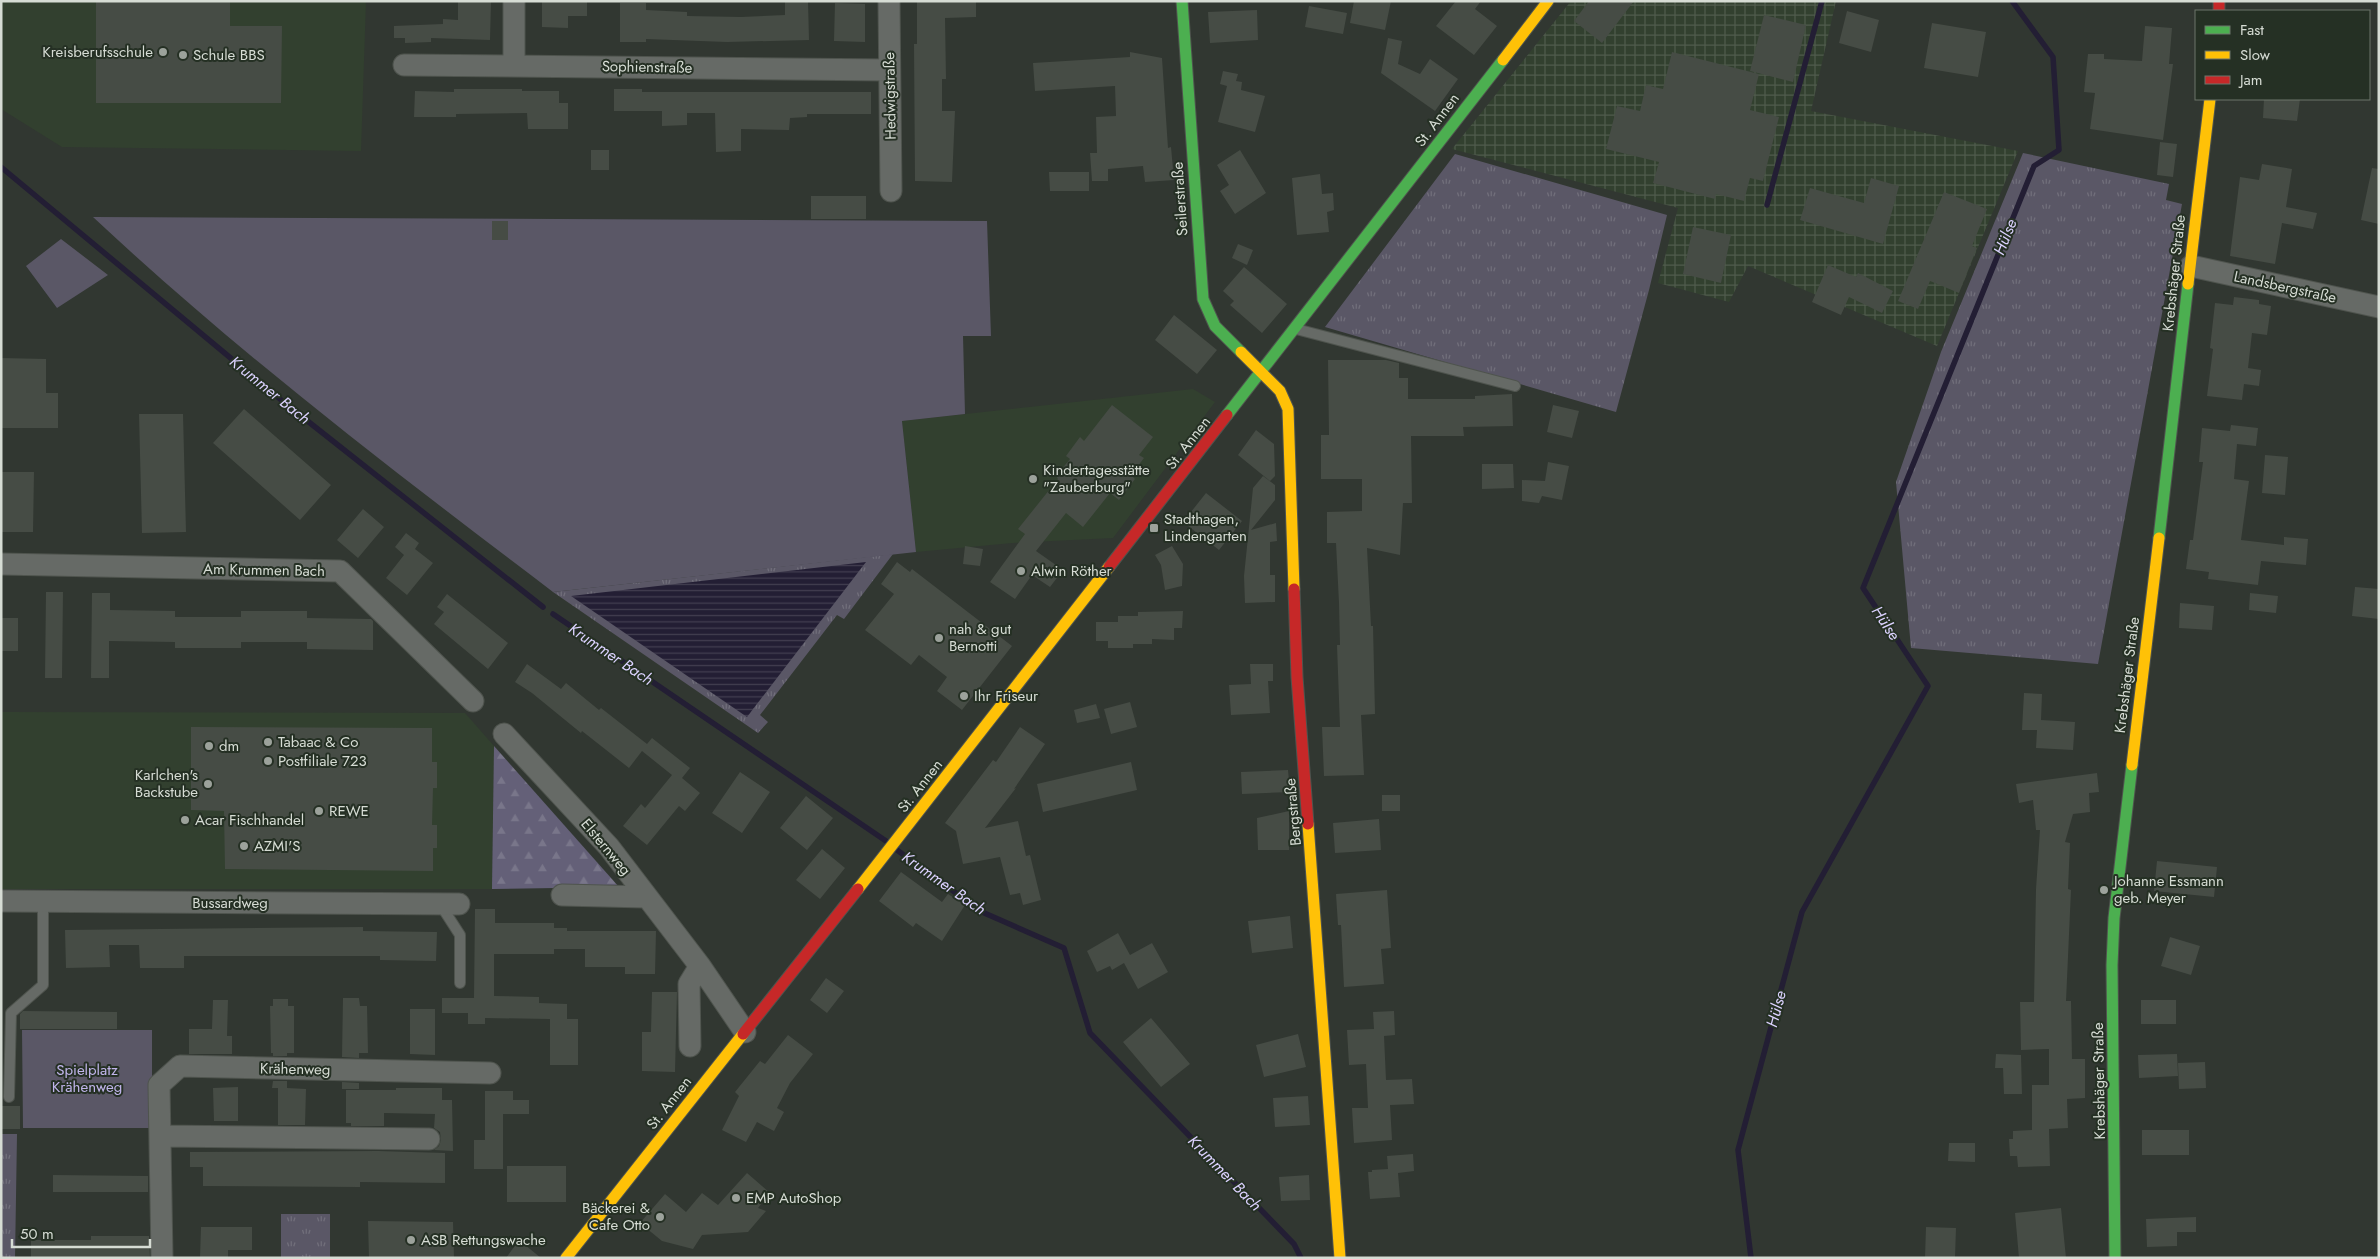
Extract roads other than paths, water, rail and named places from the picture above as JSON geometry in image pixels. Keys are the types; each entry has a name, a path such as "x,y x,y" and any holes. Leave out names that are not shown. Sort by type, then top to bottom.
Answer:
{"street":[{"path":"514,1 514,66"},
{"name":"Hedwigstraße","path":"889,1 891,191"},
{"name":"Seilerstraße","path":"1182,1 1203,299 1215,326 1261,372"},
{"name":"St. Annen","path":"566,1258 888,851 1548,1"},
{"name":"Sophienstraße","path":"404,65 889,70"},
{"name":"Krebshäger Straße","path":"2115,1258 2112,965 2114,918 2210,100"},
{"name":"Landsbergstraße","path":"2191,266 2379,307"},
{"name":"Bergstraße","path":"1261,372 1280,391 1288,409 1297,677 1340,1258"},
{"name":"Am Krummen Bach","path":"1,564 340,571 473,701"},
{"name":"Elsternweg","path":"504,734 609,846 645,897 700,966 745,1032"},
{"path":"562,895 645,897"},
{"name":"Bussardweg","path":"1,902 449,904"},
{"path":"690,1046 689,984 700,966"},
{"name":"Krähenweg","path":"162,1258 159,1085 180,1066 490,1073"},
{"path":"160,1136 429,1139"}],"lane":[{"path":"1295,329 1515,386"},
{"path":"9,1097 11,1013 43,985 43,902"},
{"path":"449,904 460,935 460,983"}],"waterway":[{"path":"1767,205 1822,1"},
{"name":"Hülse","path":"1751,1258 1738,1150 1802,912 1928,686 1863,588 2034,166 2059,150 2053,57 2012,1"},
{"name":"Krummer Bach","path":"1,167 286,404 543,607"},
{"name":"Krummer Bach","path":"553,614 886,841"},
{"name":"Krummer Bach","path":"897,850 982,912 1064,948 1090,1033 1294,1244 1301,1258"}],"place":[{"name":"Kreisberufsschule","path":"163,52"},
{"name":"Schule BBS","path":"183,55"},
{"name":"Kindertagesstätte \"Zauberburg\"","path":"1033,479"},
{"name":"Stadthagen, Lindengarten","path":"1154,528"},
{"name":"Alwin Röther","path":"1021,571"},
{"name":"nah & gut Bernotti","path":"939,638"},
{"name":"Ihr Friseur","path":"964,696"},
{"name":"Tabaac & Co","path":"268,742"},
{"name":"dm","path":"209,746"},
{"name":"Postfiliale 723","path":"268,761"},
{"name":"Karlchen's Backstube","path":"208,784"},
{"name":"REWE","path":"319,811"},
{"name":"Acar Fischhandel","path":"185,820"},
{"name":"AZMI'S","path":"244,846"},
{"name":"Johanne Essmann geb. Meyer","path":"2104,890"},
{"name":"EMP AutoShop","path":"736,1198"},
{"name":"Bäckerei & Cafe Otto","path":"660,1217"},
{"name":"ASB Rettungswache","path":"411,1240"}],"park label":[{"name":"Spielplatz Krähenweg","path":"87,1078"}]}
